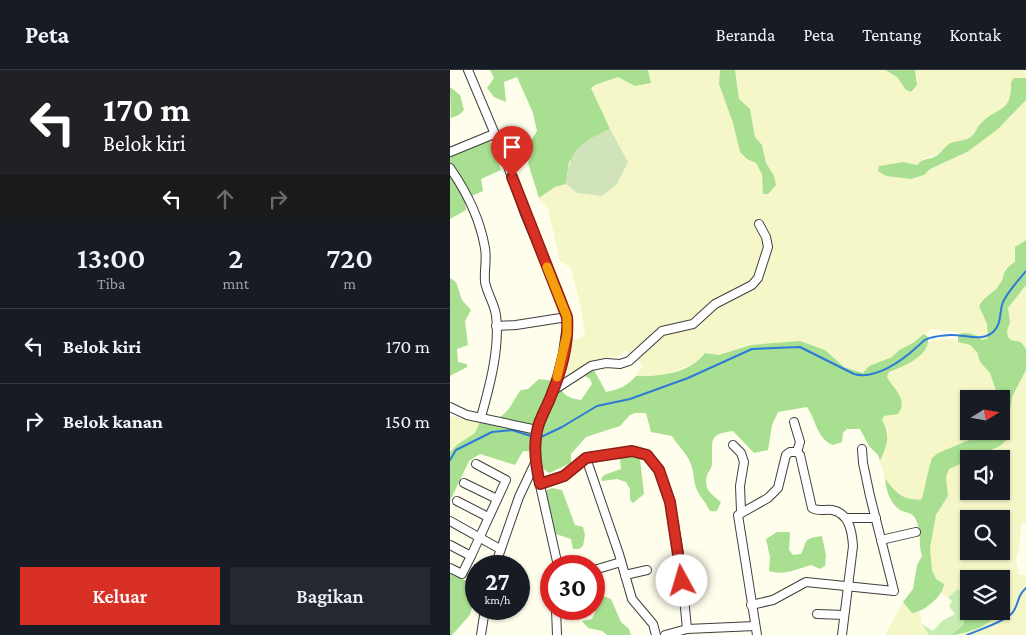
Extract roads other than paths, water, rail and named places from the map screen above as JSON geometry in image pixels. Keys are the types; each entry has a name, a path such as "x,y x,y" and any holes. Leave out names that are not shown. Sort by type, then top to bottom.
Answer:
{"street":[{"path":"468,70 567,317 564,353 554,390 536,435 535,463 556,555"},
{"path":"450,152 494,134"},
{"path":"450,168 462,187 475,215 483,239 486,258 486,282 494,307 496,326 490,384 481,416"},
{"path":"554,390 591,366 606,363 620,364 629,360 662,331 693,324 715,304 752,285 758,278 768,247 766,237 759,224"},
{"path":"496,326 511,326 567,317"},
{"path":"450,407 467,415 481,416 536,435"},
{"path":"794,422 800,442 797,452"},
{"path":"733,445 741,453 744,462 740,486 741,511 738,516 757,635"},
{"path":"752,605 773,600 806,582 894,590 864,469 862,448"},
{"path":"540,484 564,476 586,458 632,451 647,455 659,470 670,502 676,528 687,629"},
{"path":"741,511 768,498 778,488 781,480 782,465 786,455 790,452 797,452"},
{"path":"797,452 800,455 812,508 817,511 834,510 846,518 852,532 853,546 842,635"},
{"path":"586,458 633,601 653,624 656,635"},
{"path":"498,555 519,497 535,463"},
{"path":"471,555 506,480 476,464"},
{"path":"464,483 497,500"},
{"path":"457,501 488,517"},
{"path":"846,518 876,518"},
{"path":"450,521 500,549"},
{"path":"882,540 916,532"},
{"path":"450,545 469,555"},
{"path":"605,567 620,562"},
{"path":"450,568 462,574 465,568"},
{"path":"625,575 647,570"},
{"path":"817,614 844,614"},
{"path":"481,635 483,620"},
{"path":"557,620 558,635"},
{"path":"666,635 687,629 755,626"}],"waterway":[{"path":"539,438 597,406 630,399 688,378 752,349 800,347 854,374 862,375 879,372 888,368 912,352 924,340 930,338 950,335 973,337 990,335 997,328 1005,298 1026,271"},
{"path":"450,460 456,450 492,432 512,430 534,437"},
{"path":"967,635 999,622 1010,615 1026,588"}]}
